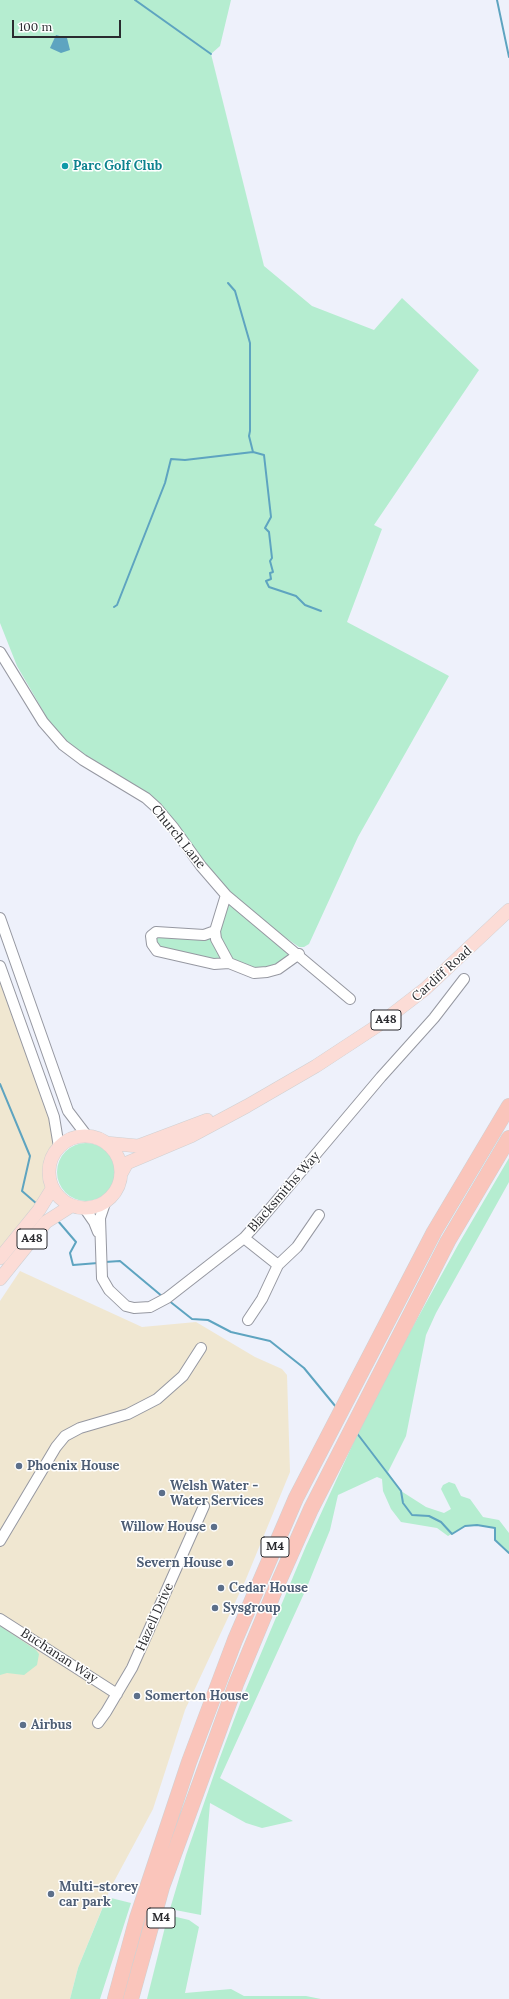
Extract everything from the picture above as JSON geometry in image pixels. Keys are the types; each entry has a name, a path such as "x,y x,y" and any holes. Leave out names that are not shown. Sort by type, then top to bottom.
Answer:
{"highway":[{"name":"M4","path":"106,1999 129,1920 235,1640 296,1498 434,1232 504,1115"},
{"name":"M4","path":"131,1999 162,1887 236,1684 275,1590 311,1509 448,1241 509,1138"},
{"name":"M4","path":"115,1999 137,1918 176,1799"},
{"name":"M4","path":"142,1999 180,1838"}],"main road":[{"name":"Cardiff Road","path":"121,1174 127,1164 191,1136 247,1106 316,1066 397,1012 453,964 509,910"},
{"name":"Cardiff Road","path":"106,1143 138,1146 247,1106"},
{"path":"87,1136 97,1138 106,1143 115,1152 120,1162 121,1174 119,1185 113,1195 105,1203 85,1209 71,1206 60,1199 52,1189 49,1177 50,1164 59,1147 72,1138 87,1136"},
{"name":"A48","path":"0,1258 39,1210 52,1189"},
{"name":"A48","path":"0,1279 46,1222 71,1206"}],"street":[{"name":"Church Lane","path":"0,652 43,722 63,745 82,760 146,798 157,808 173,827 201,866 226,895 299,954 350,999"},
{"path":"226,895 215,931 216,939 229,963"},
{"path":"0,918 68,1111 87,1136"},
{"path":"215,931 204,935 156,932 152,936 152,944 157,951 214,964 229,963 254,973 278,969 299,954"},
{"path":"0,966 54,1117 59,1147"},
{"name":"Blacksmiths Way","path":"105,1203 100,1218 102,1278 117,1299 126,1306 134,1308 150,1307 176,1292 244,1238 322,1148 389,1067 434,1018 464,979"},
{"name":"Blacksmiths Way","path":"85,1209 94,1222 100,1238"},
{"path":"248,1320 262,1299 278,1265 297,1247 319,1215"},
{"path":"244,1238 278,1265"},
{"path":"0,1541 56,1447 65,1436 80,1428 128,1414 158,1399 183,1376 201,1348"},
{"name":"Hazell Drive","path":"98,1723 132,1668 204,1506"},
{"name":"Buchanan Way","path":"0,1619 117,1694"}],"shaded area":[{"path":"0,966 59,1147 49,1164 49,1177 52,1189 0,1258"},
{"path":"20,1271 142,1327 196,1322 255,1357 282,1369 287,1375 290,1472 246,1579 185,1710 153,1809 110,1889 78,1968 70,1999 0,1999 0,1301"}],"green space":[{"path":"0,0 231,0 220,46 211,54 264,266 312,306 374,330 402,298 479,370 374,525 382,529 347,622 449,676 358,837 309,944 304,947 299,947 279,933 222,885 161,804 69,747 51,725 17,666 0,623"},
{"path":"227,901 291,954 290,958 261,971 234,964 220,944 219,922"},
{"path":"157,935 192,940 211,937 220,958 218,961 159,950 155,938"},
{"path":"86,1143 102,1148 110,1156 115,1172 110,1188 102,1196 86,1201 70,1196 62,1188 57,1172 62,1156 70,1148"},
{"path":"509,1158 509,1182 436,1313 426,1335 406,1436 388,1472 401,1491 426,1507 444,1513 451,1509 441,1489 443,1485 449,1482 455,1484 461,1496 470,1499 483,1517 499,1520 509,1533 509,1553 495,1540 494,1528 477,1525 465,1526 448,1536 437,1528 401,1522 391,1509 383,1491 382,1479 377,1477 338,1495 330,1530 307,1587 220,1778 293,1821 262,1828 246,1823 210,1803 201,1915 170,1909 186,1855 241,1701 306,1546 362,1424 400,1350 458,1245"},
{"path":"0,1626 36,1650 39,1654 37,1665 24,1675 7,1673 0,1675"},
{"path":"107,1897 131,1903 100,1999 70,1999 78,1968"},
{"path":"168,1915 189,1920 199,1927 185,1993 231,1989 244,1996 306,1996 321,1999 147,1999"}],"water":[{"path":"56,35 67,38 70,50 61,53 50,48"}],"waterway":[{"path":"135,0 211,54"},
{"path":"497,0 509,57"},
{"path":"228,283 235,291 250,343 249,436 253,452 264,455 271,517 265,528 269,532 272,558 270,561 273,572 270,573 271,579 266,581 269,587 296,596 305,605 321,611"},
{"path":"114,607 117,605 165,483 171,459 185,460 253,452"},
{"path":"0,1084 30,1156 22,1191 37,1204"},
{"path":"58,1221 76,1242 70,1253 73,1265 98,1263"},
{"path":"105,1262 120,1261 163,1297"},
{"path":"168,1300 192,1319 208,1320 231,1332 270,1341 304,1368 336,1407"},
{"path":"356,1432 401,1491 403,1503 412,1515 429,1516 441,1522 452,1534 465,1526 477,1525 495,1528 495,1540 509,1553"}],"place":[{"name":"Parc Golf Club","path":"65,166"},
{"name":"Phoenix House","path":"19,1466"},
{"name":"Welsh Water - Water Services","path":"162,1493"},
{"name":"Willow House","path":"214,1527"},
{"name":"Severn House","path":"230,1563"},
{"name":"Cedar House","path":"221,1588"},
{"name":"Sysgroup","path":"215,1608"},
{"name":"Somerton House","path":"137,1696"},
{"name":"Airbus","path":"23,1725"},
{"name":"Multi-storey car park","path":"51,1894"}]}
